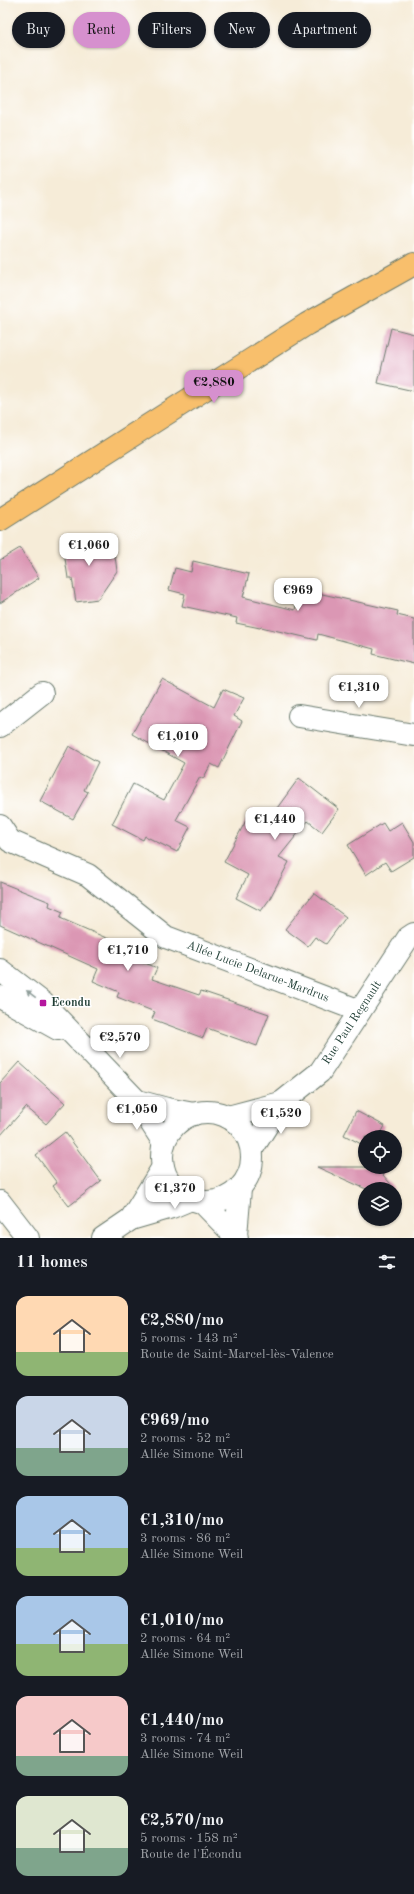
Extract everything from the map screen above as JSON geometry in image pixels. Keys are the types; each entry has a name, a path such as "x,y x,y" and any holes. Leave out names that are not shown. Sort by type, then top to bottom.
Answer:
{"main road":[{"path":"0,520 307,324 414,264"}],"street":[{"path":"0,726 42,693"},
{"path":"299,716 414,735"},
{"name":"Allée Lucie Delarue-Mardrus","path":"0,826 10,841 88,875 166,937 360,1011"},
{"name":"Rue Paul Regnault","path":"252,1149 281,1103 320,1072 408,938 414,934"},
{"path":"0,970 43,1003 78,1041 138,1101 164,1143"},
{"path":"0,997 78,1041"},
{"path":"138,1101 194,1114"},
{"name":"Rue Paul Regnault","path":"228,1117 281,1103"},
{"path":"103,1238 132,1219 196,1201 216,1202 228,1197 240,1189 251,1171 253,1160 252,1149 247,1136 239,1125 228,1117 217,1113 205,1112 194,1114 181,1120 171,1130 164,1143 163,1167 168,1181 178,1192 196,1201 236,1237"},
{"path":"132,1219 163,1167"},
{"path":"236,1237 240,1189"},
{"path":"0,1202 28,1238"}],"building":[{"path":"391,328 414,334 414,391 378,383"},
{"path":"93,535 94,544 108,542 110,557 115,556 117,571 98,599 76,602 72,578 68,578 62,539"},
{"path":"20,548 39,578 0,603 0,560"},
{"path":"193,561 249,574 243,597 295,610 300,589 398,611 397,615 414,619 414,664 373,654 374,649 318,634 317,640 261,627 236,623 237,618 182,606 185,594 169,590 175,568 191,572"},
{"path":"162,679 214,707 223,689 244,698 234,716 242,721 219,768 211,764 203,779 200,777 176,820 190,827 177,852 145,836 143,840 112,824 133,784 164,800 184,763 132,734"},
{"path":"69,746 98,762 84,790 88,792 73,819 40,801"},
{"path":"299,778 339,809 322,832 308,821 279,857 289,862 269,900 261,911 236,898 248,875 224,862 252,809 269,819"},
{"path":"402,822 414,842 414,857 391,871 385,862 366,875 348,845 383,823 388,831"},
{"path":"0,882 50,902 49,906 63,912 60,918 111,940 108,947 157,968 152,979 199,995 201,991 269,1014 257,1046 207,1028 203,1038 152,1019 155,1012 117,997 119,992 93,981 98,969 0,925"},
{"path":"314,893 346,917 326,944 315,937 308,946 285,929"},
{"path":"19,1062 65,1103 46,1124 26,1107 0,1136 0,1083"},
{"path":"356,1111 385,1126 383,1130 358,1130 358,1142 344,1135"},
{"path":"65,1132 101,1181 69,1206 53,1186 57,1183 36,1155"},
{"path":"317,1167 358,1167 358,1174 384,1174 389,1182 358,1182 358,1185"}],"place":[{"name":"Econdu","path":"43,1003"}]}
